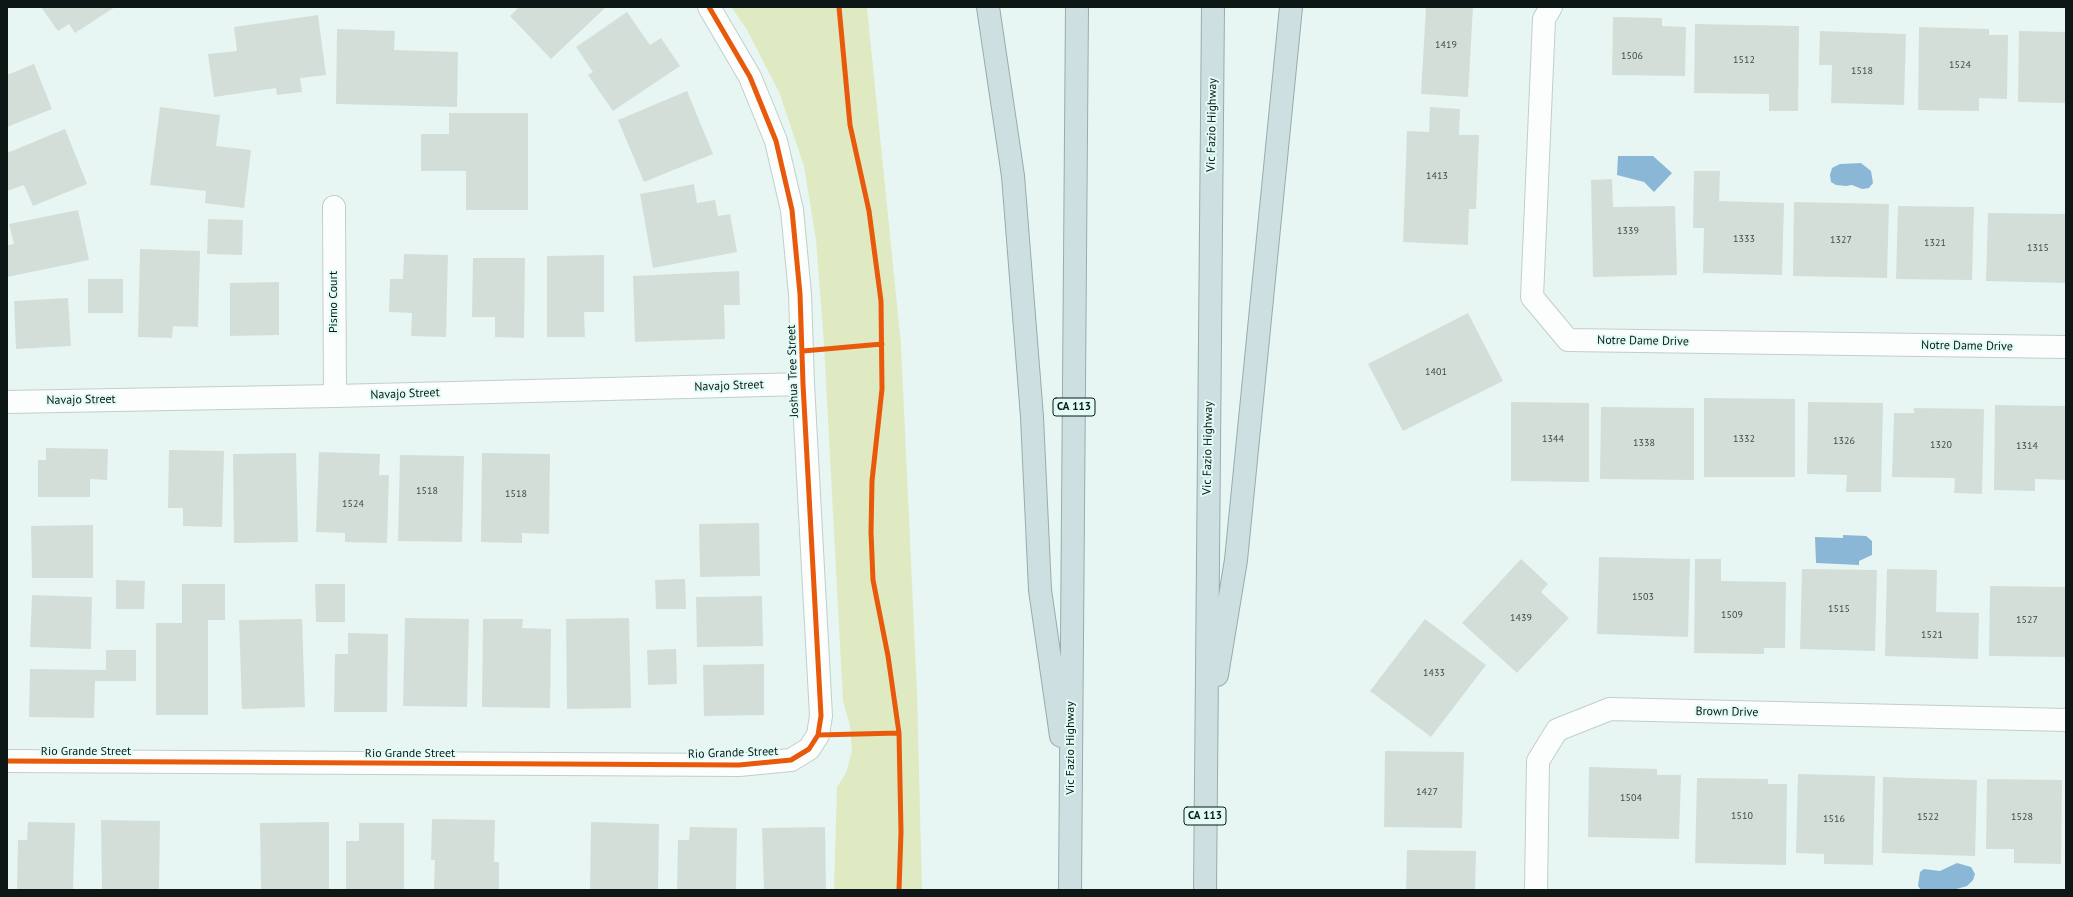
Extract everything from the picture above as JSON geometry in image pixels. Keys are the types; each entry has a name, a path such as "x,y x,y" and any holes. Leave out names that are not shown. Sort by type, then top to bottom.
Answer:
{"highway":[{"path":"988,7 1013,176 1032,418 1040,590 1071,807"},
{"name":"Vic Fazio Highway","path":"1070,890 1077,7"},
{"name":"Vic Fazio Highway","path":"1205,890 1213,7"},
{"path":"1206,743 1236,560 1291,7"}],"street":[{"name":"Joshua Tree Street","path":"709,7 750,77 776,141 792,210 800,294 803,384 821,716 818,735 810,749"},
{"name":"Notre Dame Drive","path":"1551,7 1544,19 1532,297 1568,340 2066,347"},
{"name":"Pismo Court","path":"334,207 334,396"},
{"name":"Navajo Street","path":"7,402 334,396 803,384"},
{"name":"Brown Drive","path":"1536,890 1538,761 1557,730 1610,709 2066,720"},
{"name":"Rio Grande Street","path":"7,761 739,766 791,760 810,749"}],"green space":[{"path":"731,7 867,7 901,345 917,693 922,890 834,890 837,787 846,773 852,751 850,726 843,701 824,344 816,240 804,166 779,92 746,28"}],"water":[{"path":"1618,156 1653,156 1672,173 1654,192 1644,182 1617,175"},
{"path":"1861,163 1871,171 1873,183 1869,188 1862,189 1852,185 1836,185 1831,182 1830,175 1832,168 1840,164"},
{"path":"1843,535 1866,536 1872,541 1872,555 1859,561 1859,565 1816,563 1815,537 1843,538"},
{"path":"1957,863 1971,867 1975,874 1973,880 1967,886 1953,890 1921,890 1918,886 1920,872 1924,869 1940,871"}],"building":[{"path":"41,7 115,7 75,33 69,24 58,31"},
{"path":"519,7 606,7 551,59 510,16"},
{"path":"1426,7 1473,7 1468,97 1421,94"},
{"path":"627,12 650,45 661,38 680,66 613,111 588,75 593,72 576,47"},
{"path":"318,15 326,75 300,78 302,92 277,95 276,88 214,97 208,54 237,51 234,27"},
{"path":"1613,17 1662,18 1662,26 1686,27 1685,76 1612,75"},
{"path":"1695,24 1799,26 1798,111 1769,111 1769,94 1694,93"},
{"path":"1919,27 1989,29 1989,35 2008,35 2007,99 1979,98 1979,111 1918,110"},
{"path":"337,29 395,31 394,50 458,52 457,107 336,104"},
{"path":"1820,31 1906,34 1904,105 1831,103 1832,65 1819,65"},
{"path":"2019,31 2066,32 2066,103 2018,102"},
{"path":"34,64 52,109 7,127 7,75"},
{"path":"687,91 713,154 644,182 618,120"},
{"path":"160,107 220,115 216,146 251,150 244,208 205,203 206,191 150,185"},
{"path":"1430,107 1460,109 1459,135 1479,135 1476,209 1469,209 1468,245 1403,242 1407,131 1429,132"},
{"path":"449,113 528,113 528,210 466,210 466,171 421,171 421,134 449,134"},
{"path":"65,129 87,184 33,206 24,185 7,191 7,153"},
{"path":"1694,171 1720,171 1719,201 1784,203 1782,275 1703,273 1704,228 1693,228"},
{"path":"1612,179 1613,207 1675,206 1677,275 1593,277 1591,180"},
{"path":"694,184 697,203 715,200 718,216 730,214 737,252 653,268 640,194"},
{"path":"1794,202 1889,204 1887,278 1793,276"},
{"path":"1898,206 1974,207 1972,280 1896,279"},
{"path":"78,210 89,260 7,277 7,245 14,244 9,224"},
{"path":"1988,213 2066,214 2066,283 1986,281"},
{"path":"208,219 243,220 242,255 207,254"},
{"path":"140,249 200,251 198,327 173,326 172,338 138,337"},
{"path":"404,254 448,255 446,337 411,336 412,313 389,312 390,279 403,279"},
{"path":"604,255 604,312 584,312 585,337 547,337 547,256"},
{"path":"473,258 525,258 524,338 495,337 495,317 472,317"},
{"path":"739,271 740,305 724,305 725,339 635,342 633,276"},
{"path":"88,279 123,279 123,313 88,313"},
{"path":"279,282 279,335 230,336 230,283"},
{"path":"68,298 71,346 16,349 14,301"},
{"path":"1468,313 1503,381 1403,431 1368,364"},
{"path":"1704,398 1795,399 1795,477 1704,477"},
{"path":"1511,402 1589,403 1589,482 1511,481"},
{"path":"1808,402 1883,403 1881,492 1846,492 1847,475 1807,474"},
{"path":"1995,405 2066,406 2066,480 2035,479 2035,491 1994,490"},
{"path":"1601,407 1694,408 1694,480 1600,479"},
{"path":"1914,408 1984,409 1982,494 1954,493 1955,478 1892,477 1894,413 1914,413"},
{"path":"46,448 108,449 107,480 90,479 90,497 38,497 38,460 46,460"},
{"path":"169,450 224,451 222,527 183,526 183,508 168,508"},
{"path":"319,452 380,454 379,475 389,475 387,543 345,542 345,533 316,532"},
{"path":"296,453 298,542 234,543 233,454"},
{"path":"482,453 550,454 549,534 522,533 522,543 481,542"},
{"path":"400,455 464,456 462,542 398,541"},
{"path":"759,523 760,576 700,577 699,524"},
{"path":"93,525 93,578 32,578 31,526"},
{"path":"1599,557 1690,559 1688,637 1597,634"},
{"path":"1521,559 1548,584 1541,592 1569,618 1517,673 1462,623"},
{"path":"1695,559 1721,559 1721,581 1786,582 1785,648 1764,648 1764,654 1694,653"},
{"path":"1802,569 1877,570 1875,651 1800,649"},
{"path":"1887,569 1937,570 1936,612 1979,613 1978,659 1885,656"},
{"path":"685,579 686,609 656,609 655,580"},
{"path":"116,580 145,581 144,609 116,609"},
{"path":"182,584 225,584 225,620 208,620 208,715 156,715 156,623 182,623"},
{"path":"315,584 345,584 345,622 316,622"},
{"path":"1990,586 2066,587 2066,657 1989,656"},
{"path":"32,595 92,597 91,649 30,647"},
{"path":"762,596 763,646 697,647 696,597"},
{"path":"405,618 469,619 467,707 403,706"},
{"path":"629,618 631,708 567,709 566,619"},
{"path":"302,619 305,707 242,709 239,620"},
{"path":"483,619 523,619 522,628 551,629 550,708 482,707"},
{"path":"1425,619 1486,665 1431,737 1370,691"},
{"path":"348,633 388,634 387,712 334,712 335,654 348,654"},
{"path":"676,649 677,684 648,685 647,650"},
{"path":"106,650 136,650 136,681 95,681 94,718 29,717 30,669 106,670"},
{"path":"764,664 764,715 704,716 703,665"},
{"path":"1385,751 1464,752 1462,828 1384,827"},
{"path":"1589,767 1657,769 1657,775 1681,775 1679,839 1588,837"},
{"path":"1798,774 1875,776 1873,865 1824,864 1824,854 1796,853"},
{"path":"1883,777 1977,780 1975,856 1882,853"},
{"path":"1697,778 1768,779 1768,784 1787,784 1786,865 1695,863"},
{"path":"1987,779 2062,780 2061,864 2014,863 2014,849 1986,849"},
{"path":"432,819 495,820 494,862 499,862 499,890 434,890 435,860 431,860"},
{"path":"101,820 160,821 159,890 102,890"},
{"path":"28,822 75,823 73,890 17,890 18,840 27,840"},
{"path":"329,822 329,890 261,890 260,823"},
{"path":"591,822 659,824 658,890 590,890"},
{"path":"359,823 404,823 404,890 346,890 346,841 359,841"},
{"path":"690,827 737,828 736,890 677,890 678,840 689,840"},
{"path":"825,827 826,890 764,890 762,828"},
{"path":"1407,850 1476,851 1475,890 1406,890"}],"cycle path":[{"path":"7,761 739,765 791,760 809,749 818,735 821,716 803,384 800,294 792,210 776,141 750,77 709,7"},
{"path":"839,7 850,125 869,211 881,301 882,389 872,481 871,532 873,580 888,656 899,733 901,832 899,890"},
{"path":"803,351 882,344"},
{"path":"818,735 899,733"}]}
